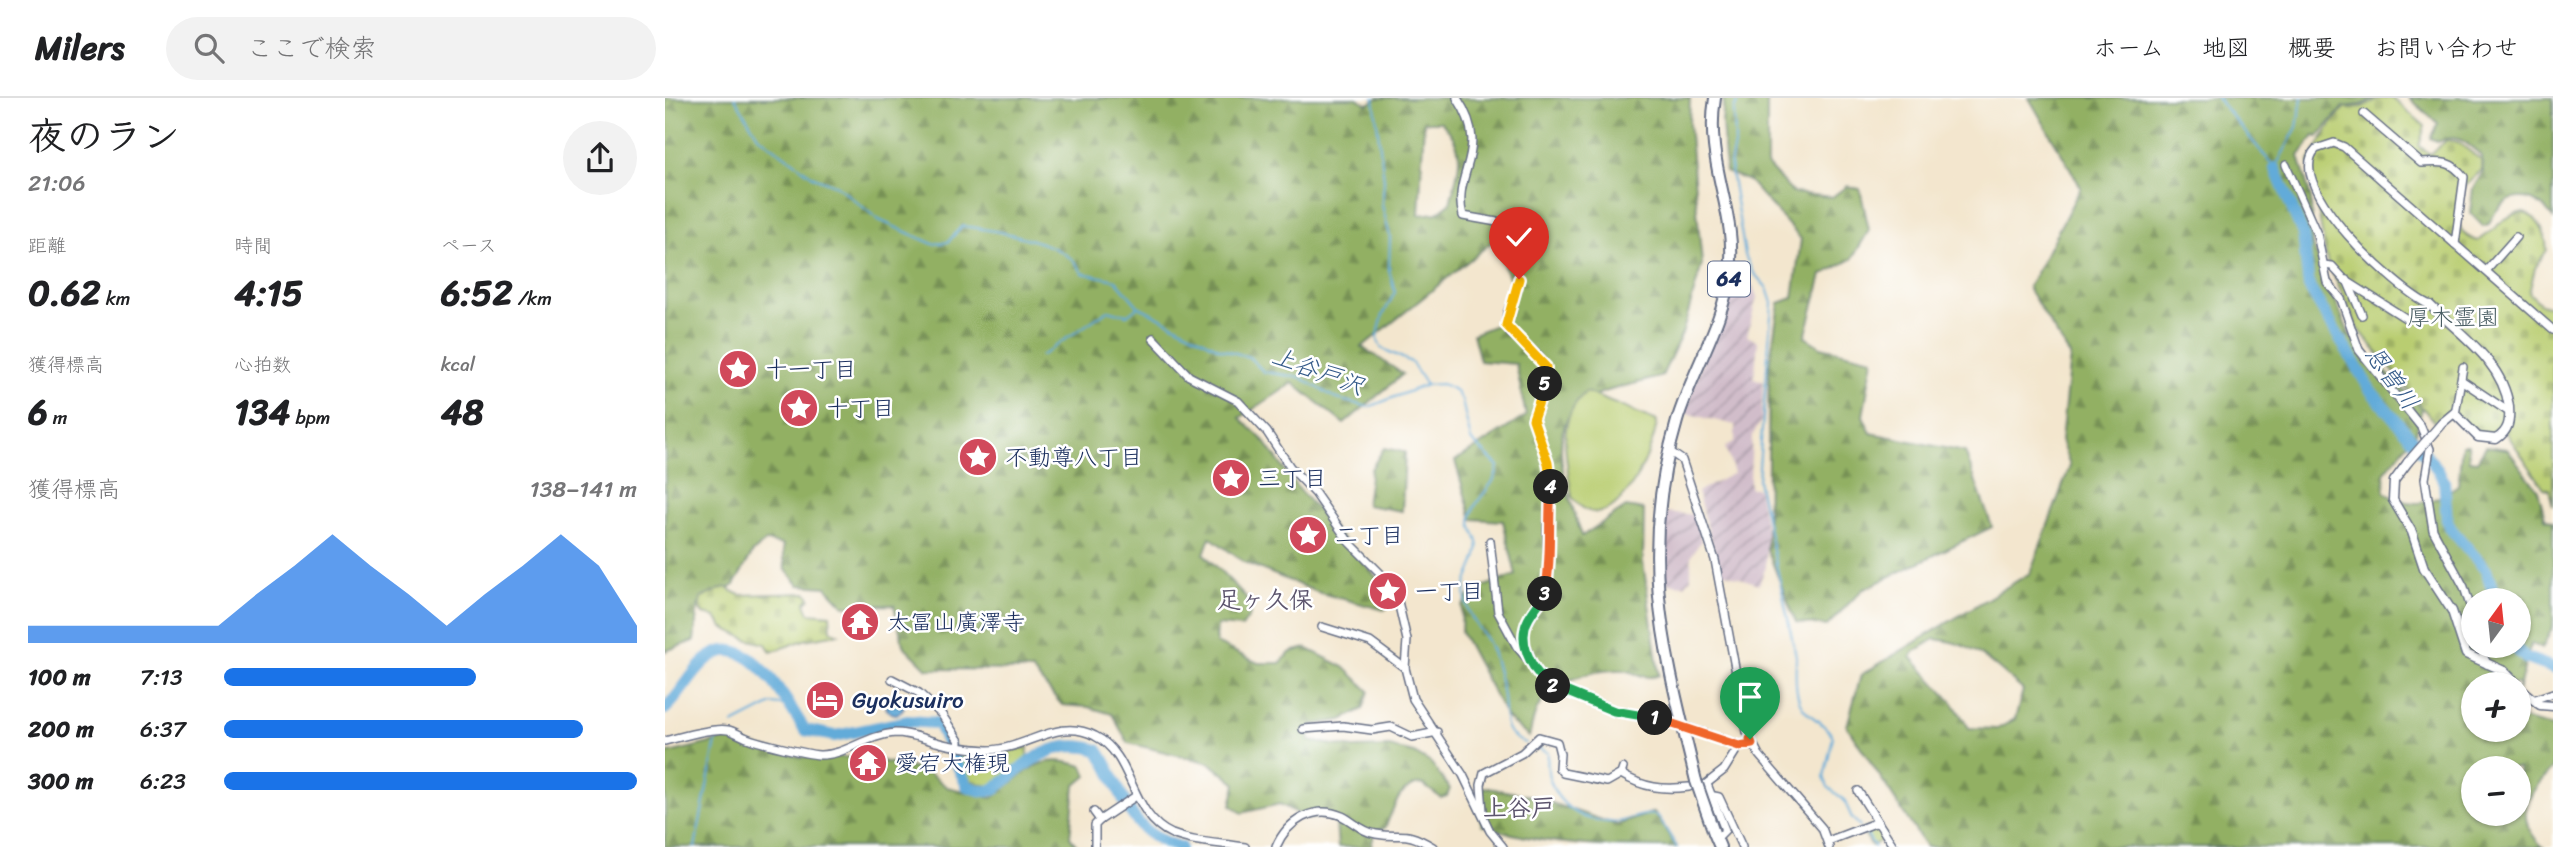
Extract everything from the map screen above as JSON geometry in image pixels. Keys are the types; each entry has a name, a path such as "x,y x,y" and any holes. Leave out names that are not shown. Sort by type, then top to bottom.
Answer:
{"main road":[{"name":"64","path":"1715,98 1713,152 1731,243 1730,275 1669,451 1656,518 1656,584 1661,627 1683,727 1717,841"}],"street":[{"path":"1457,98 1467,114 1473,140 1472,159 1459,202 1462,216 1497,222 1511,232 1518,248 1519,279 1506,325 1546,367 1547,378 1533,419 1548,463 1551,485 1547,531 1549,572 1544,595 1524,629 1525,643 1535,671"},
{"path":"2364,114 2421,163 2454,164 2465,183 2455,244"},
{"path":"2503,672 2466,654 2452,611 2424,568 2412,532 2393,500 2394,481 2449,414 2455,415 2478,437 2496,439 2509,426 2503,383 2496,369 2430,305 2341,231 2318,196 2309,164 2311,154 2325,144 2344,147 2553,330"},
{"path":"2286,165 2317,234 2327,282 2341,299 2359,350 2421,427 2430,449 2425,479 2433,530 2464,588"},
{"path":"2441,232 2458,226"},
{"path":"2486,271 2516,237"},
{"path":"2323,265 2332,266 2347,281 2407,319"},
{"path":"2347,281 2362,315"},
{"path":"1153,338 1189,376 1238,401 1267,432 1290,467 1315,493 1349,542 1390,583 1397,597 1407,640 1405,668 1413,699 1437,732 1475,796 1482,815 1503,847"},
{"path":"2455,415 2463,367"},
{"path":"2461,380 2509,412"},
{"path":"1669,451 1682,460 1715,560 1752,744 1822,828 1829,844 1879,824"},
{"path":"1490,541 1498,611 1535,671 1555,687 1606,708 1683,727 1739,746 1752,744"},
{"path":"1322,627 1370,642 1405,668"},
{"path":"2484,658 2487,665"},
{"path":"893,679 914,689 936,710 959,741 958,746"},
{"path":"2532,700 2553,693"},
{"path":"2532,700 2553,706"},
{"path":"1303,729 1343,726 1372,730 1391,727 1412,737 1437,732"},
{"path":"665,741 725,729 761,743 817,755 834,754 861,740 886,734 912,734 939,743 1000,749 1064,728 1084,731 1104,741 1115,753 1136,796 1154,822 1170,833 1245,847"},
{"path":"1482,815 1484,773 1523,753 1539,737 1557,743 1560,754 1559,768 1563,773 1607,782 1622,771 1634,782 1662,790 1700,784 1724,770 1739,746"},
{"path":"1700,784 1719,797 1742,847"},
{"path":"1858,791 1894,847"},
{"path":"1095,847 1095,825 1136,796"},
{"path":"1714,796 1725,830 1717,841"},
{"path":"1094,812 1100,820"},
{"path":"1276,847 1281,835 1293,822 1308,814 1326,812 1342,816 1361,829 1377,834 1408,834 1433,847"}],"shaded area":[{"path":"1735,266 1746,268 1757,297 1747,336 1758,341 1754,379 1763,381 1761,421 1752,436 1750,478 1750,488 1758,488 1766,530 1766,567 1759,584 1721,572 1697,492 1734,473 1725,447 1735,441 1735,425 1685,413"},
{"path":"1663,512 1697,515 1701,541 1691,556 1691,578 1685,585 1664,583"}],"green space":[{"path":"665,98 1357,98 1368,104 1378,98 1690,98 1689,124 1702,264 1683,331 1662,376 1589,398 1574,410 1565,425 1561,443 1565,482 1582,536 1626,507 1644,510 1643,562 1659,675 1650,677 1610,670 1587,674 1564,683 1539,706 1529,737 1507,718 1461,632 1462,607 1473,590 1516,575 1503,521 1472,519 1455,461 1526,416 1516,364 1480,361 1473,334 1501,323 1511,313 1513,286 1493,241 1362,347 1403,374 1344,424 1293,383 1240,418 1265,442 1296,486 1386,588 1391,605 1384,610 1317,592 1244,562 1210,537 1204,554 1246,597 1250,615 1242,627 1217,625 1216,643 1258,663 1280,663 1291,652 1306,648 1344,667 1369,691 1363,709 1342,720 1311,725 1309,741 1354,748 1389,747 1414,753 1431,763 1450,789 1447,796 1441,798 1422,784 1407,789 1394,806 1385,828 1375,831 1371,847 1338,847 1336,823 1326,816 1308,819 1280,804 1242,813 1231,805 1236,784 1210,763 1128,743 1112,714 1088,707 1062,705 1032,670 927,669 903,645 894,605 844,606 826,587 799,585 785,569 783,545 766,541 753,552 734,585 698,605 694,641 665,651","holes":["1424,122 1441,122 1450,132 1458,151 1456,180 1450,203 1437,213 1419,215"]},
{"path":"1724,98 1767,98 1767,165 1793,193 1832,197 1847,186 1860,189 1869,230 1852,259 1822,275 1805,337 1821,347 1873,359 1863,416 1871,433 1965,452 1992,527 1862,590 1827,626 1796,622 1767,549 1769,366 1779,303 1793,298 1801,239 1749,181 1726,172 1722,123"},
{"path":"2029,98 2376,98 2361,105 2343,107 2318,137 2314,136 2299,156 2311,199 2312,245 2350,336 2422,408 2416,433 2384,473 2385,492 2413,503 2431,500 2458,485 2462,445 2468,445 2469,460 2477,461 2486,446 2507,449 2538,490 2545,518 2553,522 2553,626 2542,649 2531,643 2531,588 2461,588 2461,658 2527,658 2523,672 2461,672 2461,742 2531,742 2531,721 2553,727 2553,768 2531,795 2531,756 2461,756 2461,826 2528,826 2543,847 1926,847 1847,726 1861,675 2030,573 2070,466 2061,441 2070,356 2028,288 2081,187","holes":["1935,639 1973,650 2023,690 2015,719 1997,729 1969,728 1953,703 1911,657 1914,652"]},
{"name":"厚木霊園","path":"2381,98 2392,98 2425,126 2419,146 2430,154 2447,140 2458,142 2481,160 2481,171 2465,186 2457,206 2460,228 2470,238 2478,241 2501,222 2517,214 2531,216 2537,221 2544,235 2547,250 2535,268 2529,293 2541,304 2553,308 2553,506 2549,489 2544,488 2505,431 2497,435 2482,435 2449,413 2434,422 2357,327 2327,261 2309,161 2344,108 2362,107"},
{"path":"2409,98 2553,98 2553,218 2537,202 2519,198 2502,205 2489,224 2483,226 2470,213 2473,188 2483,172 2482,156 2462,140 2451,138 2438,142 2430,138 2438,123"},
{"path":"1586,392 1657,421 1639,473 1615,504 1601,512 1587,510 1572,497 1566,455 1566,428 1570,415"},
{"path":"1384,448 1405,452 1402,511 1366,505 1371,469"},
{"path":"725,587 740,595 807,593 810,598 805,603 809,613 830,615 831,630 838,634 804,640 771,652 766,644 746,639 722,627 716,617 703,614 699,609 701,598"},
{"path":"726,739 800,757 864,757 926,771 947,787 992,798 1024,773 1043,763 1054,761 1083,766 1087,776 1075,786 1070,837 1078,847 665,847 665,754"},
{"path":"1028,747 1027,758 991,787 964,779 958,753 992,758 994,755"},
{"path":"1484,787 1531,796 1617,825 1654,812 1677,847 1553,842 1482,825 1474,799"},
{"path":"1876,825 1885,838 1872,846 1862,830"}],"water":[{"path":"895,696 901,699 904,705 901,711 895,714 889,711 886,705 889,699"}],"waterway":[{"name":"上谷戸沢","path":"735,98 758,136 814,177 837,186 879,220 933,244 948,242 962,226 1010,234 1047,245 1075,262 1082,273 1116,280 1138,306 1219,348 1249,357 1264,372 1300,377 1337,399 1369,407 1426,385 1442,384 1455,390 1462,401 1471,440 1498,466 1493,481 1472,513 1471,525 1479,547 1467,581 1466,602 1493,654 1507,727 1510,734 1526,743"},
{"path":"1374,98 1384,180 1382,205 1390,236 1389,270 1395,292 1383,315 1377,338 1381,348 1411,362 1426,385"},
{"path":"1739,98 1734,110 1735,140 1730,165 1745,255 1752,271 1767,288 1772,303 1758,480 1796,656 1796,684 1801,705 1833,737 1824,777 1828,787 1844,800 1852,818 1860,826"},
{"path":"2217,98 2275,168 2297,127 2302,98"},
{"name":"恩曽川","path":"2275,168 2303,234 2309,287 2371,391 2436,467 2444,481 2447,520 2451,529 2486,570 2492,588"},
{"path":"1041,356 1108,310 1127,315 1137,307"},
{"path":"665,709 704,662 720,652 735,652 749,658 763,670 805,730 835,736 907,721 938,723 967,786 979,790 987,791 997,787 1040,755 1050,751 1073,746 1098,750 1128,809 1137,821 1162,841 1180,847"},
{"name":"恩曽川","path":"2526,658 2553,668"},
{"path":"733,724 772,704 789,706"},
{"path":"695,847 717,736"},
{"name":"上谷戸沢","path":"1535,746 1548,753 1550,781 1556,793 1574,811 1600,821 1615,822 1641,815 1658,816 1677,847"},
{"path":"1864,830 1875,847"}],"place":[{"name":"十一丁目","path":"738,369"},
{"name":"十丁目","path":"799,408"},
{"name":"不動尊八丁目","path":"978,457"},
{"name":"三丁目","path":"1231,478"},
{"name":"二丁目","path":"1308,535"},
{"name":"一丁目","path":"1388,591"},
{"name":"太冨山廣澤寺","path":"860,622"},
{"name":"Gyokusuiro","path":"825,700"},
{"name":"愛宕大権現","path":"868,763"}],"district":[{"name":"足ヶ久保","path":"1265,600"},
{"name":"上谷戸","path":"1519,808"}],"route":[{"path":"1519,279 1507,313 1506,325 1510,332 1538,355 1546,367 1547,378 1533,419 1548,463 1551,485 1547,531 1549,572 1544,595 1524,629 1525,643 1535,671 1562,691 1614,711 1675,723 1739,746 1752,744 1750,739"}]}
